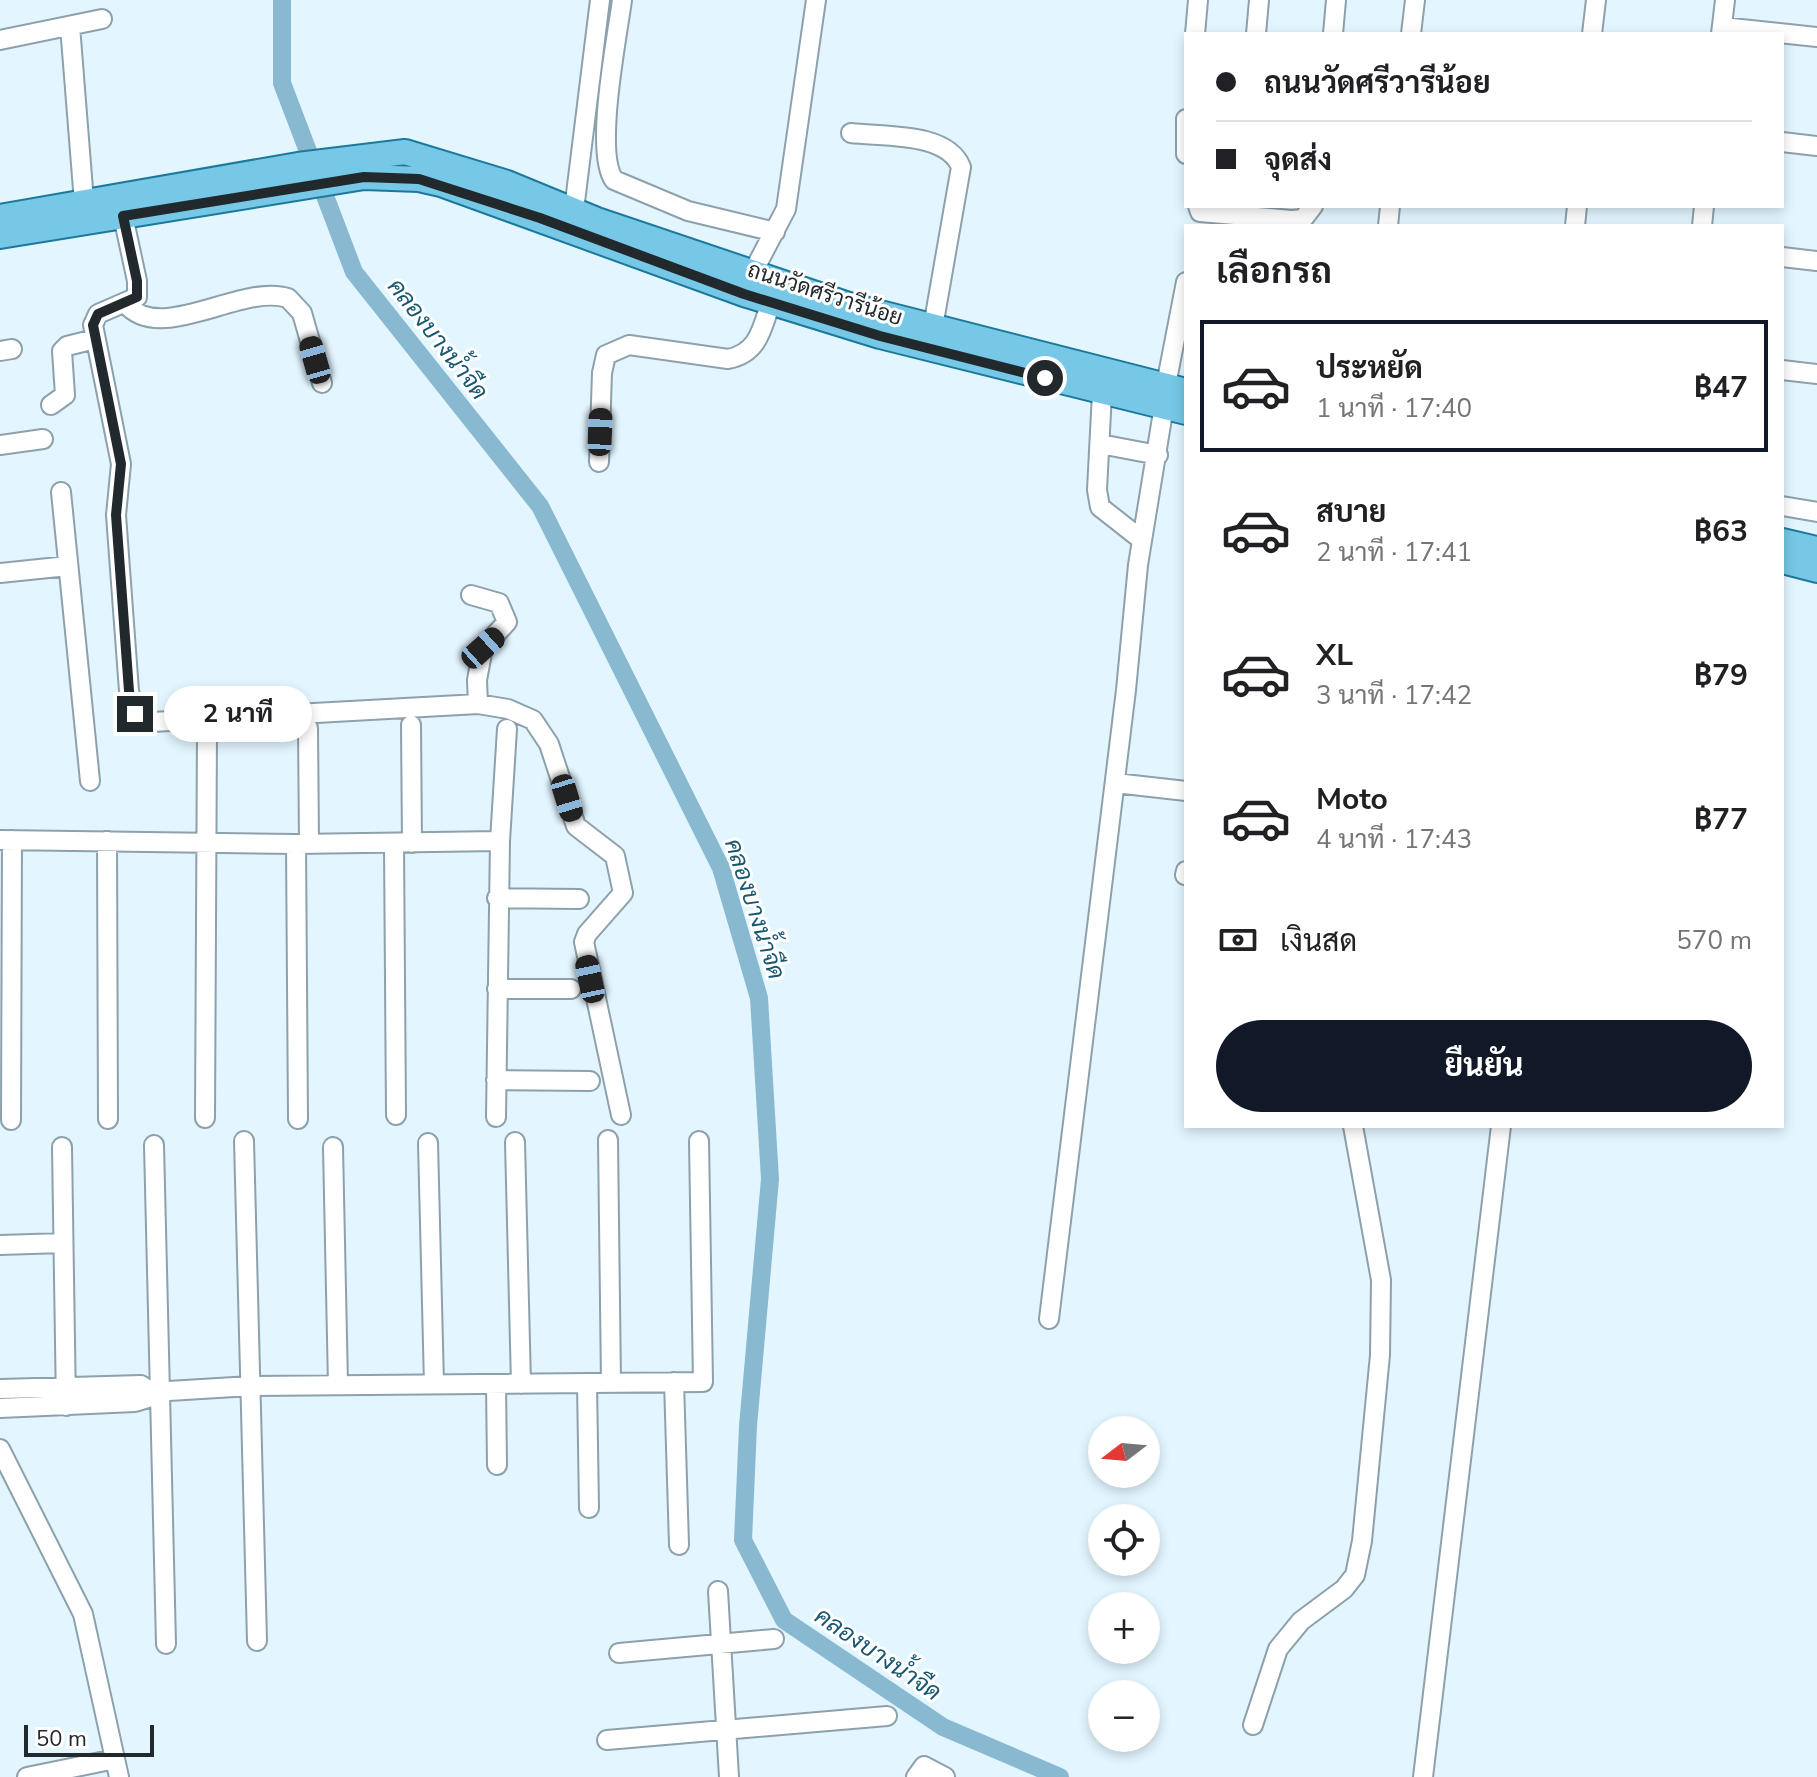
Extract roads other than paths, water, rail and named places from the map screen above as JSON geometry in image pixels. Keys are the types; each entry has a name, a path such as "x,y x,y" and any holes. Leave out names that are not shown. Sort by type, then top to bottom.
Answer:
{"main road":[{"name":"ถนนวัดศรีวารีน้อย","path":"0,236 133,208 364,177 419,179 574,210 849,305 1176,398"},
{"name":"ถนนวัดศรีวารีน้อย","path":"501,193 771,302 880,336 1102,393 1176,398"},
{"name":"ถนนวัดศรีวารีน้อย","path":"0,217 84,202 133,208"},
{"path":"1784,541 1817,549"},
{"path":"1784,562 1817,570"}],"street":[{"path":"574,210 600,0"},
{"path":"622,0 604,146 608,172 614,180 632,189 688,211 775,232"},
{"path":"753,272 786,209 816,0"},
{"path":"1195,32 1198,0"},
{"path":"1256,32 1259,0"},
{"path":"1333,32 1336,0"},
{"path":"1411,32 1415,0"},
{"path":"1592,32 1596,0"},
{"path":"1722,31 1725,0"},
{"path":"0,40 102,19"},
{"path":"70,26 84,202"},
{"path":"1784,35 1817,37"},
{"path":"851,133 942,144 956,153 961,167 933,327"},
{"path":"1784,142 1817,146"},
{"path":"133,208 137,297 98,314 93,325 121,464 116,515 129,691 135,714 152,722 478,704 508,709 533,720 549,744 576,826 615,856 623,893 587,934 584,951 621,1115"},
{"path":"1198,215 1291,220 1303,219 1311,208"},
{"path":"1784,257 1817,261"},
{"path":"126,304 135,314 160,319 267,296 288,298 302,313 322,383"},
{"path":"599,462 602,373 606,355 629,345 728,359 743,356 755,346 771,302"},
{"path":"1049,1319 1142,540 1158,455 1176,398 1184,305"},
{"path":"51,405 65,395 62,351 67,346 95,339"},
{"path":"1784,370 1817,374"},
{"path":"1102,393 1097,490 1100,507 1142,540"},
{"path":"0,445 43,439"},
{"path":"1100,444 1158,455"},
{"path":"61,492 90,781"},
{"path":"1784,506 1817,512"},
{"path":"0,573 68,566"},
{"path":"471,595 499,603 507,622 483,648 477,680 478,704"},
{"path":"396,1115 403,843 411,725"},
{"path":"298,1119 302,844 308,728"},
{"path":"496,1117 497,898 507,729"},
{"path":"205,1118 207,731"},
{"path":"1115,783 1184,791"},
{"path":"11,1120 6,840 302,844 500,841"},
{"path":"107,841 108,1119"},
{"path":"497,898 579,899"},
{"path":"497,989 571,989"},
{"path":"496,1080 590,1081"},
{"path":"1253,1725 1278,1649 1301,1621 1355,1575 1362,1541 1380,1355 1381,1280 1353,1128"},
{"path":"1423,1777 1501,1128"},
{"path":"608,1140 611,1383"},
{"path":"244,1141 257,1641"},
{"path":"0,1408 141,1385 156,1392 251,1386 703,1382 699,1141"},
{"path":"515,1142 521,1384"},
{"path":"428,1143 434,1384"},
{"path":"154,1145 156,1392 166,1644"},
{"path":"62,1147 65,1397"},
{"path":"333,1147 338,1385"},
{"path":"0,1245 63,1243"},
{"path":"674,1382 679,1545"},
{"path":"587,1383 589,1508"},
{"path":"496,1384 497,1465"},
{"path":"0,1389 65,1397"},
{"path":"0,1449 83,1614 117,1768 27,1777"},
{"path":"718,1591 729,1777"},
{"path":"619,1653 774,1639"},
{"path":"607,1740 887,1716"},
{"path":"916,1777 924,1766 945,1777"}],"waterway":[{"name":"คลองบางน้ำจืด","path":"282,0 282,83 354,272 540,506 721,868 759,998 770,1179 748,1426 743,1540 784,1620 943,1727 1060,1777"}]}
